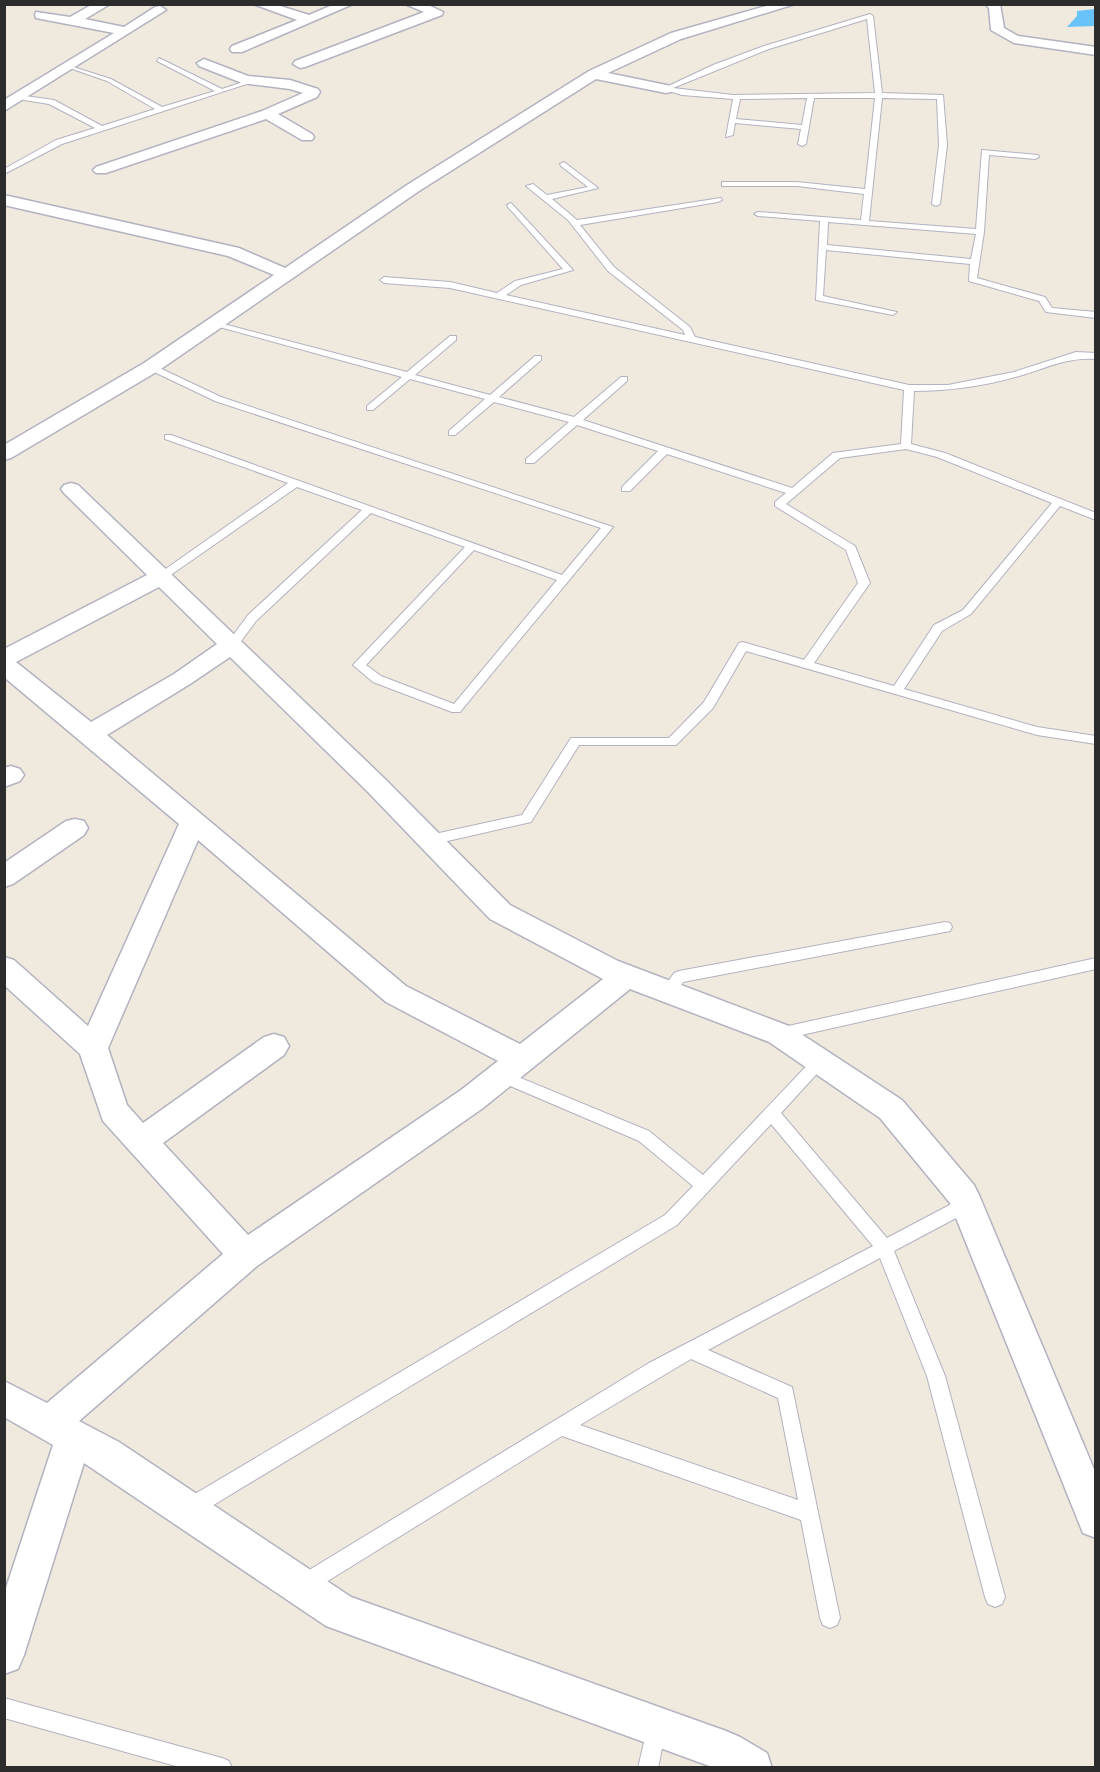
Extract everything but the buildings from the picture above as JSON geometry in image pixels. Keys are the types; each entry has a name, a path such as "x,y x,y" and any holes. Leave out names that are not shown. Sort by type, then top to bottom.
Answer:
{"street":[{"path":"74,20 104,4"},
{"path":"258,4 309,19"},
{"path":"237,49 347,4"},
{"path":"300,64 438,12 411,4"},
{"path":"8,448 151,367 488,139 594,74 676,36 789,4"},
{"path":"991,4 995,7 998,30 1014,39 1095,51"},
{"path":"4,107 160,10"},
{"path":"41,15 125,31"},
{"path":"100,170 267,114 305,98 313,92 284,82 252,81 192,66"},
{"path":"594,74 666,88"},
{"path":"267,114 307,137"},
{"path":"4,200 233,252 286,274"},
{"path":"71,489 430,840 500,912 608,969 779,1034 891,1109 963,1195 1095,1520"},
{"path":"4,659 161,577"},
{"path":"90,734 182,679 232,645"},
{"path":"4,665 90,734 396,994 511,1067"},
{"path":"93,1048 193,822"},
{"path":"4,877 75,828"},
{"path":"4,968 93,1048 114,1112 245,1255"},
{"path":"4,1654 62,1430 245,1255 472,1099 626,976"},
{"path":"142,1141 274,1046"},
{"path":"4,1398 106,1455 340,1612 726,1751 752,1767"}],"lane":[{"path":"666,88 714,65 749,56 800,35 870,16 879,95 865,223"},
{"path":"159,60 192,66 221,91"},
{"path":"69,66 109,80 162,110"},
{"path":"4,172 59,142 252,81"},
{"path":"666,88 737,97 879,95 940,97 943,145 936,204"},
{"path":"802,144 811,96"},
{"path":"729,135 737,97"},
{"path":"21,98 51,102 102,129"},
{"path":"732,121 805,127"},
{"path":"1035,157 985,152 980,232 972,279 1042,299 1049,310 1095,315"},
{"path":"545,198 594,189 564,164"},
{"path":"725,184 797,184 869,192"},
{"path":"530,186 575,223 611,269 687,329 691,339"},
{"path":"575,223 718,200"},
{"path":"498,296 518,284 569,270 510,204"},
{"path":"758,214 980,232"},
{"path":"824,219 819,298 893,312"},
{"path":"823,247 975,262"},
{"path":"384,280 450,285 909,388 948,388 1016,374 1076,355 1095,356"},
{"path":"215,323 576,421 793,492"},
{"path":"370,408 453,338"},
{"path":"452,433 538,358"},
{"path":"151,367 218,399 608,527 456,709 376,680 359,664 472,546"},
{"path":"530,461 624,379"},
{"path":"906,446 909,388"},
{"path":"168,437 564,579"},
{"path":"807,664 864,584 851,549 779,504 837,455 906,446 941,455 1095,517"},
{"path":"626,489 665,450"},
{"path":"161,577 295,483"},
{"path":"897,690 938,628 967,612 1058,502"},
{"path":"232,645 252,618 369,509"},
{"path":"430,840 526,819 575,741 672,742 709,705 743,646 1037,730 1095,740"},
{"path":"668,992 678,977 945,927"},
{"path":"779,1034 1095,963"},
{"path":"187,1510 671,1220 820,1062"},
{"path":"511,1067 644,1136 703,1185"},
{"path":"771,1113 885,1247 936,1376 995,1597"},
{"path":"301,1586 655,1369 967,1204"},
{"path":"689,1350 786,1393 830,1618"},
{"path":"560,1427 809,1513"},
{"path":"4,1708 222,1767"},
{"path":"648,1767 656,1725"}],"water":[{"path":"1095,9 1095,26 1067,27 1077,16 1077,11"}]}
